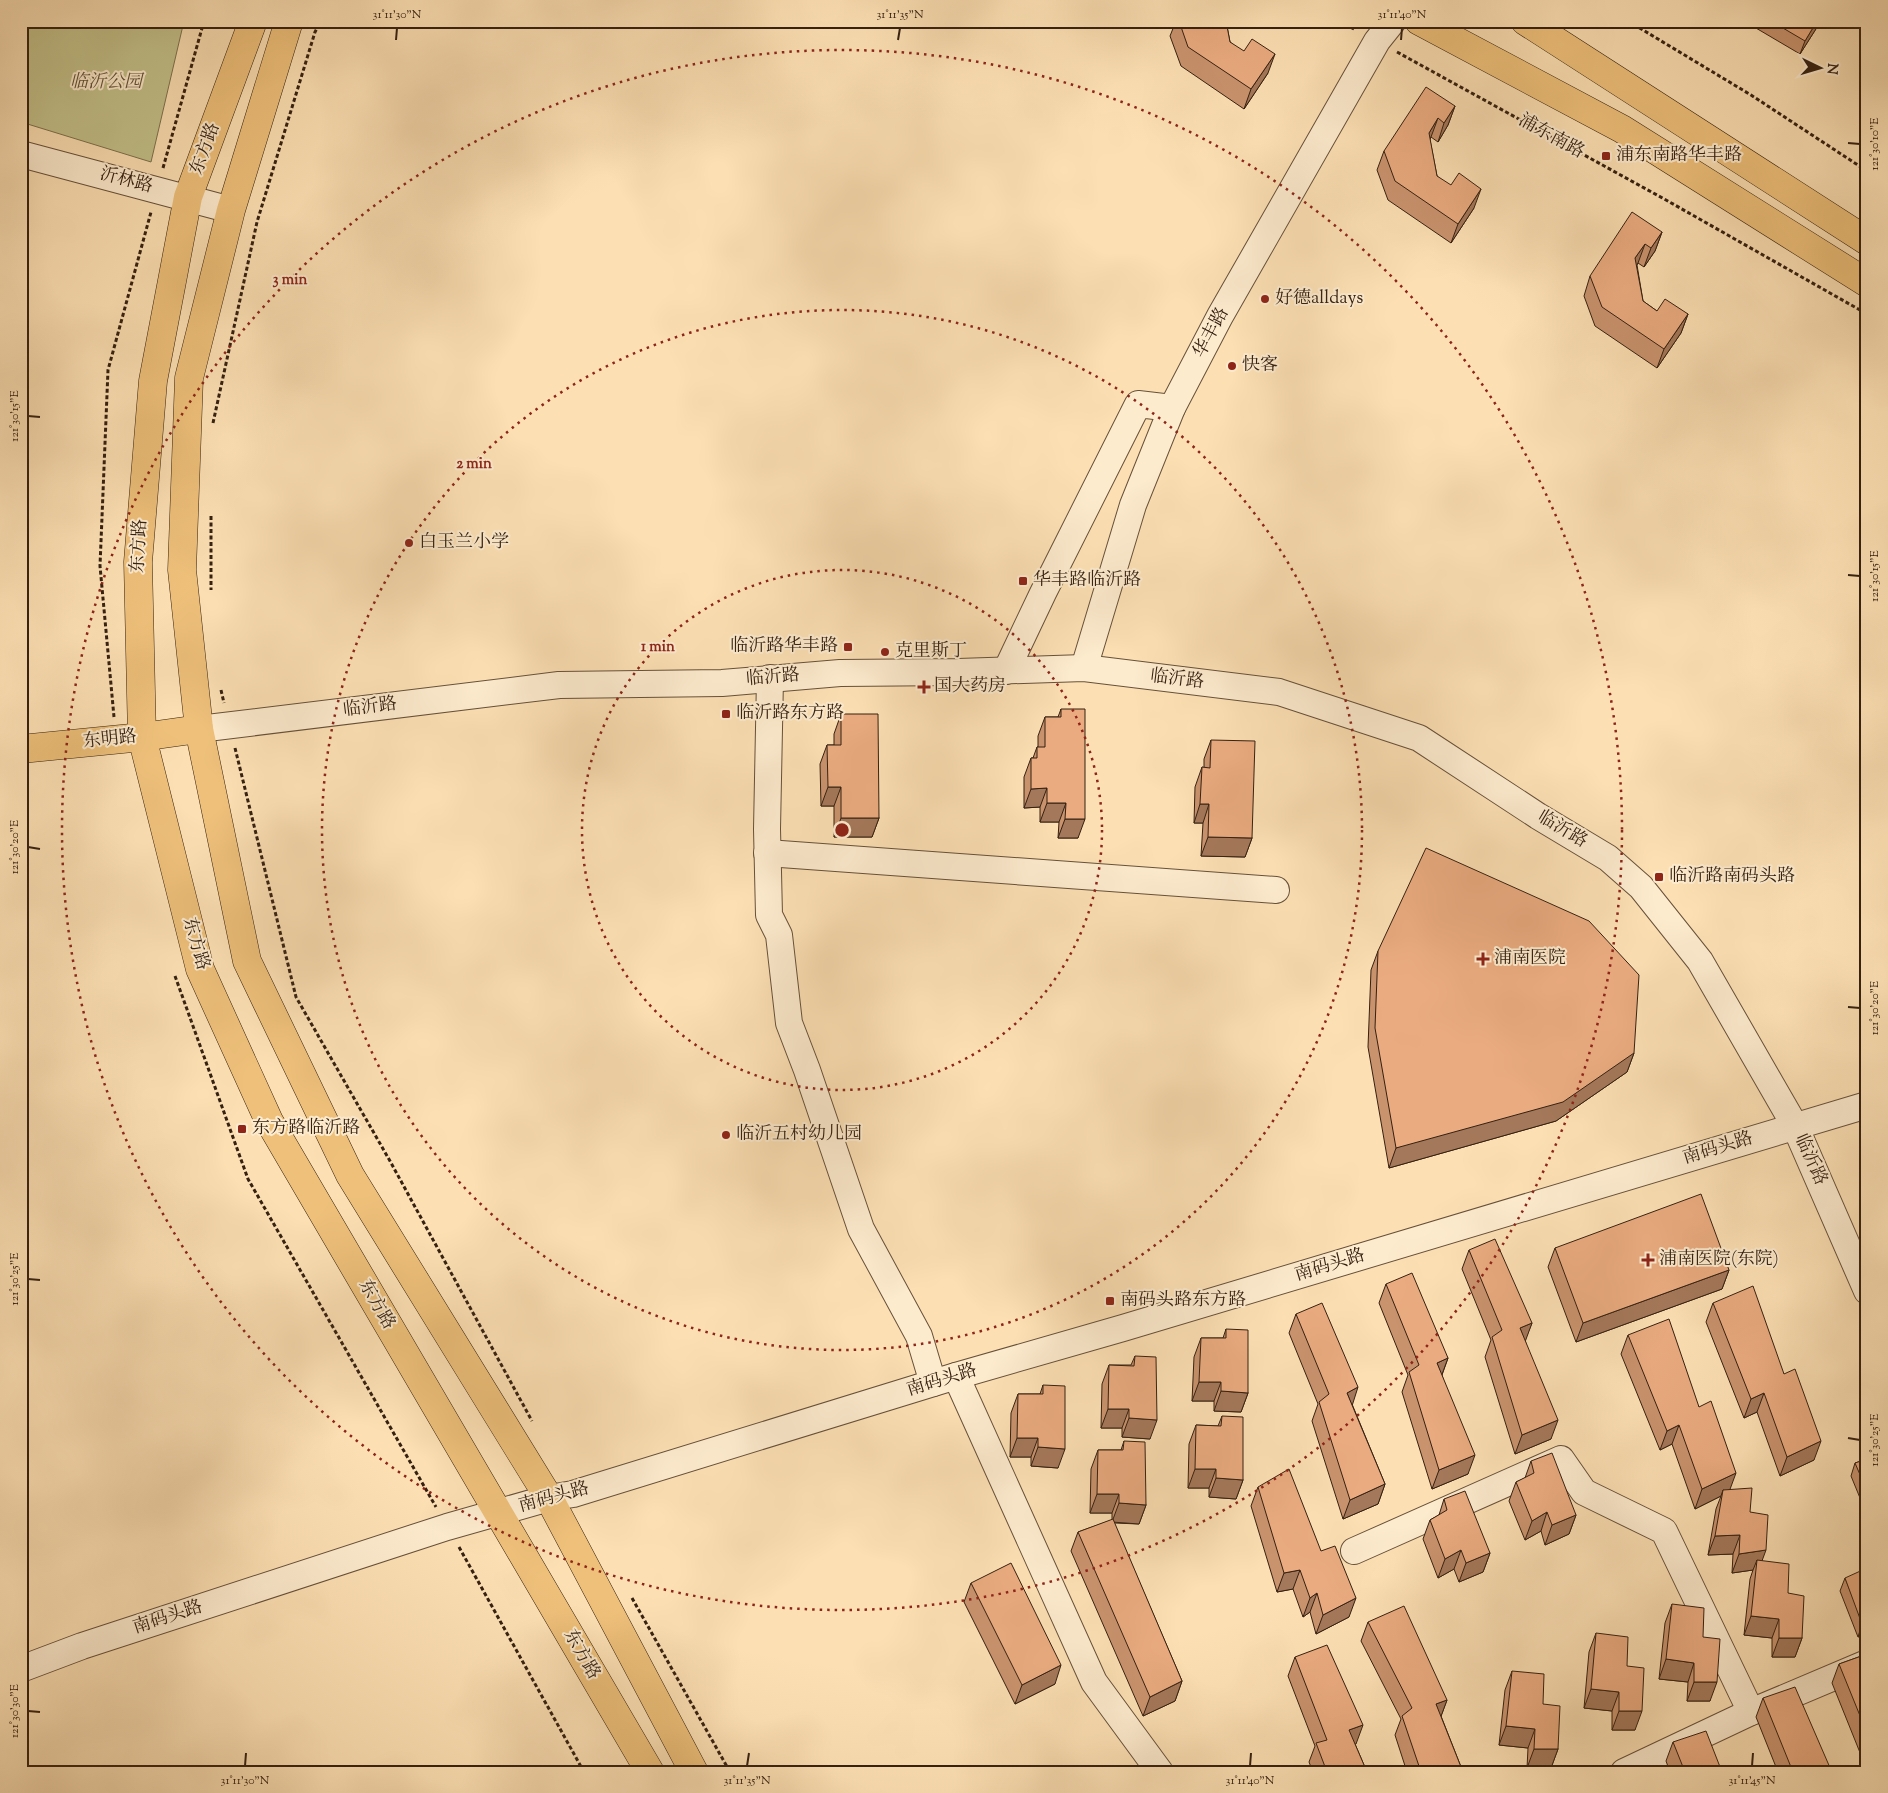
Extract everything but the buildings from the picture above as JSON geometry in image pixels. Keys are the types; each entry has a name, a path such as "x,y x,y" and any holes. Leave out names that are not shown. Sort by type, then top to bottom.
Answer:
{"main road":[{"name":"东方路","path":"253,21 188,197 153,381 138,562 142,737 200,969 268,1121 650,1772"},
{"path":"289,21 231,210 189,378 182,570 199,729 247,961 350,1175 549,1498 694,1772"},
{"path":"1420,21 1622,130 1867,283"},
{"path":"1525,21 1867,240"},
{"name":"东明路","path":"21,750 199,729"}],"street":[{"name":"华丰路","path":"1084,668 1133,505 1172,408 1220,316 1376,41 1393,21"},
{"name":"沂林路","path":"21,154 231,210"},
{"path":"1006,671 1138,404 1172,408"},
{"name":"临沂路","path":"199,729 559,686 722,683 840,673 1084,668 1279,692 1419,738 1538,816 1608,858 1641,887 1700,961 1795,1126 1867,1290"},
{"path":"770,678 769,915 779,935 789,1023 862,1229 944,1380 1094,1682 1160,1772"},
{"path":"768,853 1276,890"},
{"name":"南码头路","path":"21,1669 82,1646 448,1526 549,1498 573,1494 944,1380 1133,1326 1867,1105"},
{"path":"1354,1550 1561,1459 1584,1492 1664,1531 1752,1712"},
{"path":"1624,1772 1752,1712 1867,1663"}],"path":[{"path":"213,426 258,222 315,32 321,21"},
{"name":"浦东南路","path":"1339,21 1684,209 1867,314"},
{"path":"1628,21 1752,95 1867,171"},
{"path":"211,516 211,595"},
{"path":"221,689 296,997 390,1161 535,1426"},
{"path":"630,1594 730,1772"}],"green space":[{"name":"临沂公园","path":"21,21 184,21 151,162 21,122"}],"place":[{"name":"浦东南路华丰路","path":"1606,156"},
{"name":"好德alldays","path":"1265,299"},
{"name":"快客","path":"1232,366"},
{"name":"白玉兰小学","path":"409,543"},
{"name":"华丰路临沂路","path":"1023,581"},
{"name":"临沂路华丰路","path":"848,647"},
{"name":"克里斯丁","path":"885,652"},
{"name":"国大药房","path":"924,687"},
{"name":"临沂路东方路","path":"726,714"},
{"name":"临沂路南码头路","path":"1659,877"},
{"name":"浦南医院","path":"1483,959"},
{"name":"东方路临沂路","path":"242,1129"},
{"name":"临沂五村幼儿园","path":"726,1135"},
{"name":"浦南医院(东院)","path":"1648,1260"},
{"name":"南码头路东方路","path":"1110,1301"}]}
